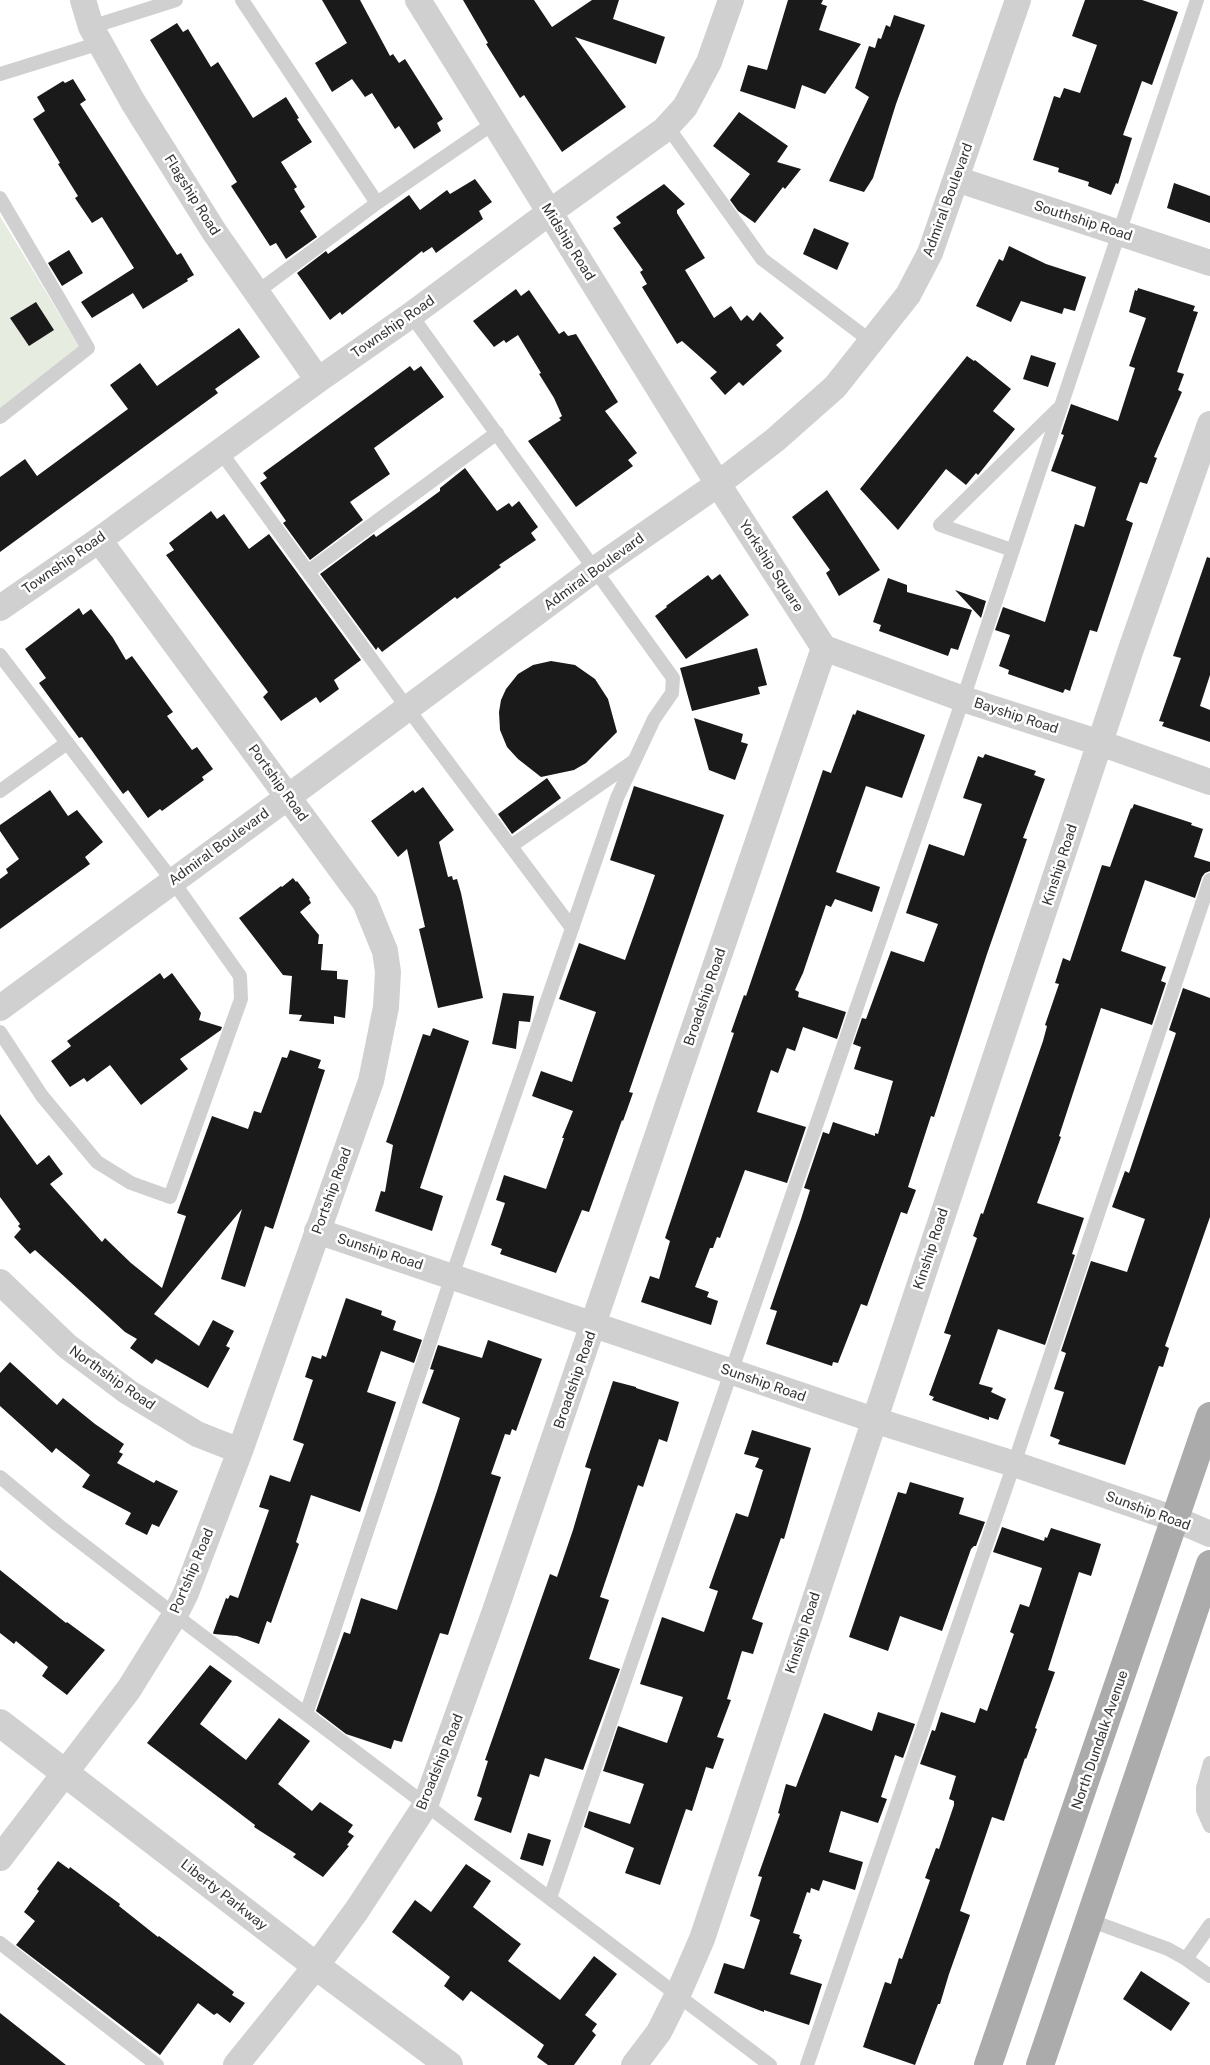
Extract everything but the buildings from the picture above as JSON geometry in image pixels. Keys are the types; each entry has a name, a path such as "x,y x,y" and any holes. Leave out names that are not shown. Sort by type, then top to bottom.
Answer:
{"main road":[{"name":"North Dundalk Avenue","path":"988,2065 1210,1416"},
{"path":"1040,2065 1210,1564"}],"street":[{"name":"Flagship Road","path":"84,0 95,35 133,102 215,233 318,380"},
{"name":"Midship Road","path":"418,0 718,484"},
{"name":"Township Road","path":"0,608 99,540 318,380 411,316 667,126 685,107 709,62 732,0"},
{"name":"Admiral Boulevard","path":"0,1008 594,570 718,484 809,412 834,387 908,295 930,253 1018,0"},
{"name":"Southship Road","path":"956,179 1210,263"},
{"name":"Kinship Road","path":"634,2065 658,2032 678,1994 702,1939 1100,743 1210,424"},
{"name":"Yorkship Square","path":"718,484 824,648"},
{"name":"Portship Road","path":"0,1858 129,1689 175,1615 186,1592 240,1451 370,1081 386,1007 388,972 386,951 365,902 99,540"},
{"name":"Bayship Road","path":"824,648 963,699 1100,743 1210,782"},
{"name":"Broadship Road","path":"236,2065 316,1966 357,1910 425,1806 456,1722 593,1326 824,648"},
{"name":"Sunship Road","path":"317,1231 874,1420 1014,1464 1175,1519 1210,1534"},
{"name":"Northship Road","path":"0,1282 68,1346 128,1392 197,1434 240,1451"},
{"name":"Liberty Parkway","path":"0,1723 316,1966 449,2065"}],"lane":[{"path":"0,74 176,0"},
{"path":"242,0 377,203"},
{"path":"550,1898 963,699 1197,0"},
{"path":"258,292 377,203 494,123"},
{"path":"667,126 762,259 872,342"},
{"path":"0,198 88,348 0,417"},
{"path":"306,1714 452,1276 617,798 654,719 672,693 673,678 411,316"},
{"path":"1012,550 940,525 1060,408"},
{"path":"309,572 497,433"},
{"path":"220,451 408,709 572,928"},
{"path":"0,655 172,880 240,976 241,999 170,1197 131,1183 97,1162 42,1096 0,1032"},
{"path":"0,792 67,743"},
{"path":"511,846 636,759"},
{"path":"807,2065 1014,1464 1210,880"},
{"path":"0,1477 58,1525 425,1806 678,1994 770,2065"},
{"path":"1210,1763 1203,1788 1203,1810 1210,1826"},
{"path":"1089,1920 1168,1949 1210,1976"},
{"path":"1186,1959 1210,1925"},
{"path":"0,1943 157,2065"}],"shaded area":[{"path":"0,216 80,348 0,411"}]}
